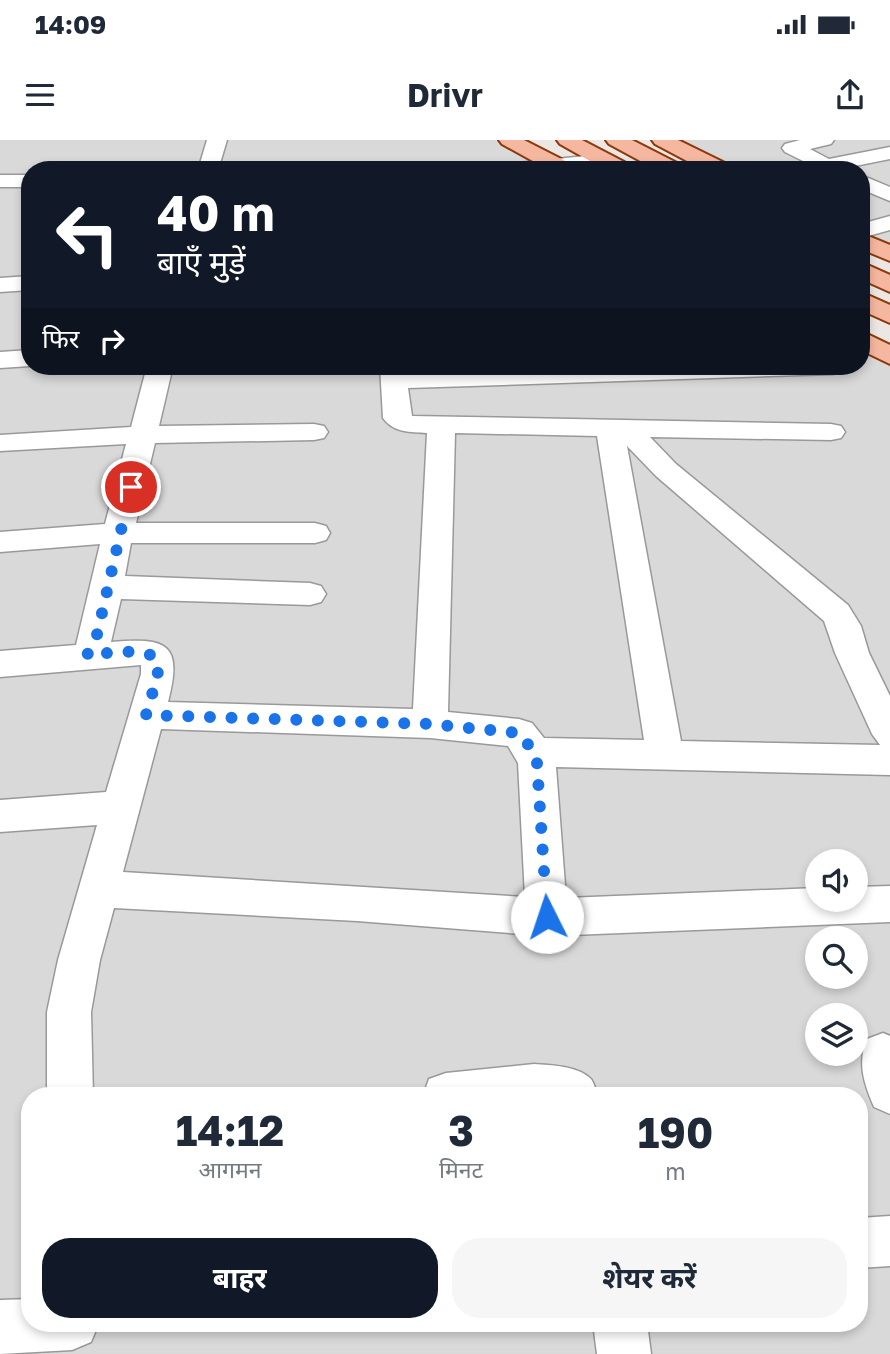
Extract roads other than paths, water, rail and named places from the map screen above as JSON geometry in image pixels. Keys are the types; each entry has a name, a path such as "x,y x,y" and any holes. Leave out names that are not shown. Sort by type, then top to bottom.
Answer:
{"main road":[{"path":"509,140 549,161"},
{"path":"568,140 606,161"},
{"path":"616,140 656,161"},
{"path":"662,140 704,161"},
{"path":"870,244 890,254"},
{"path":"870,274 890,285"},
{"path":"870,306 890,316"},
{"path":"870,344 890,356"}],"street":[{"path":"211,161 217,140"},
{"path":"820,161 792,147 824,140"},
{"path":"857,161 890,153"},
{"path":"0,181 21,181"},
{"path":"870,184 887,191"},
{"path":"870,229 890,223"},
{"path":"0,285 21,284"},
{"path":"0,360 21,359"},
{"path":"87,655 96,639 118,533 158,375"},
{"path":"394,375 397,418 406,424 831,432"},
{"path":"430,724 441,426"},
{"path":"618,429 836,613 890,734"},
{"path":"618,429 665,754"},
{"path":"0,443 145,435 314,432"},
{"path":"0,542 118,533 315,533"},
{"path":"108,587 310,594"},
{"path":"0,664 87,655 149,653 155,657 158,674 79,960 69,1012 70,1087"},
{"path":"146,715 430,724 519,733 534,752 547,917"},
{"path":"534,752 890,760"},
{"path":"0,816 120,807"},
{"path":"98,889 357,903 547,917 890,904"},
{"path":"868,1242 890,1241"},
{"path":"0,1327 21,1328"},
{"path":"621,1332 624,1354"}]}
